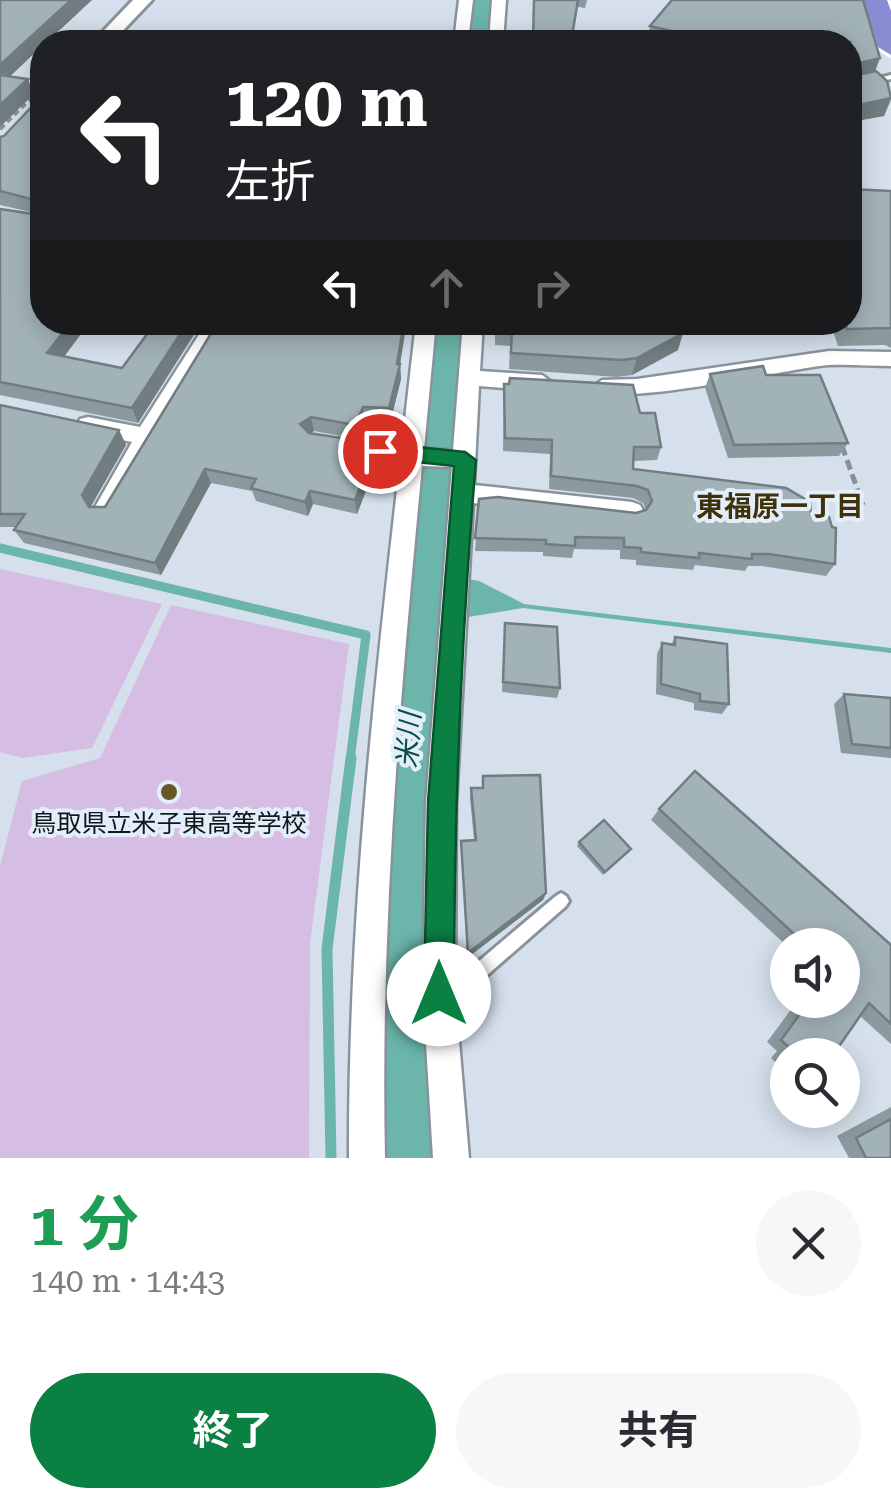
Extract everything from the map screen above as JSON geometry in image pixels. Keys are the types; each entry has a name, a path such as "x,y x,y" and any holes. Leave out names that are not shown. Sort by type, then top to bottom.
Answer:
{"highway":[{"path":"875,0 891,47"}],"street":[{"path":"114,30 143,0"},
{"path":"462,30 466,0"},
{"path":"497,30 499,0"},
{"path":"105,510 210,335"},
{"path":"366,1158 366,951 383,738 417,457 425,335"},
{"path":"451,1158 440,1005 441,802 450,625 462,493 456,459 472,378 474,335"},
{"path":"472,378 637,387 829,358 891,359"},
{"path":"73,422 146,437"},
{"path":"417,457 456,459"},
{"path":"462,493 632,512"}],"lane":[{"path":"862,84 891,77"},
{"path":"330,442 417,457"},
{"path":"440,1005 561,901"}],"path":[{"path":"0,129 30,99"},
{"path":"837,432 863,505"}],"shaded area":[{"path":"0,569 162,604 92,748 23,758 0,752"},
{"path":"441,574 479,581 524,604 891,648 891,653 523,608 468,617 435,604"},
{"name":"鳥取県立米子東高等学校","path":"171,605 349,644 310,943 309,1158 0,1158 0,866 22,781 100,758"}],"building":[{"path":"0,0 71,0 38,30 30,30 30,38 0,65"},
{"path":"534,0 578,0 573,30 533,30"},
{"path":"672,0 863,0 880,58 862,62 862,30 667,30 650,26"},
{"path":"876,71 887,81 891,98 862,104 862,74"},
{"path":"0,75 28,79 0,105"},
{"path":"30,108 30,199 0,191 0,137"},
{"path":"862,190 891,191 891,328 862,329"},
{"path":"0,209 30,213 30,335 61,335 47,353 122,368 146,335 180,335 132,408 0,382"},
{"path":"210,335 402,335 400,364 389,408 363,407 355,425 311,417 300,424 309,433 348,439 341,454 370,461 355,500 310,491 305,502 251,488 256,479 205,469 155,563 14,530 25,514 0,514 0,405 119,430 82,495 89,507 105,507"},
{"path":"512,335 679,335 637,358 621,360 511,353"},
{"path":"763,366 766,375 820,375 848,443 734,445 710,374"},
{"path":"510,378 633,385 640,413 655,413 661,447 634,447 633,469 786,488 810,502 811,515 829,517 836,528 835,564 769,554 752,554 752,559 641,552 641,548 624,547 624,538 575,537 575,546 546,544 546,540 475,538 479,499 498,497 636,513 646,510 652,501 648,490 637,486 551,476 552,440 505,438 504,384 509,384"},
{"path":"505,623 557,627 560,688 503,682"},
{"path":"675,637 727,644 729,704 700,701 700,694 661,684 662,643 675,645"},
{"path":"844,694 891,698 891,748 852,744"},
{"path":"695,771 891,945 891,1024 869,1003 860,1016 860,928 788,928 659,809"},
{"path":"540,775 546,893 468,953 461,841 476,840 471,788 483,788 483,776"},
{"path":"604,820 631,849 605,872 579,842"},
{"path":"797,1018 859,1018 845,1038 782,1038"},
{"path":"891,1119 891,1158 866,1158 856,1138"}],"waterway":[{"name":"米川","path":"477,30 481,0"},
{"name":"米川","path":"405,1158 395,926 426,502 446,335"},
{"path":"0,548 366,635 350,761"},
{"path":"420,585 447,590"},
{"path":"331,1158 327,949 351,758"}],"place":[{"name":"鳥取県立米子東高等学校","path":"169,792"}],"district":[{"name":"東福原一丁目","path":"780,506"}],"route":[{"path":"380,451 465,460 450,625 441,802 439,994"}]}
